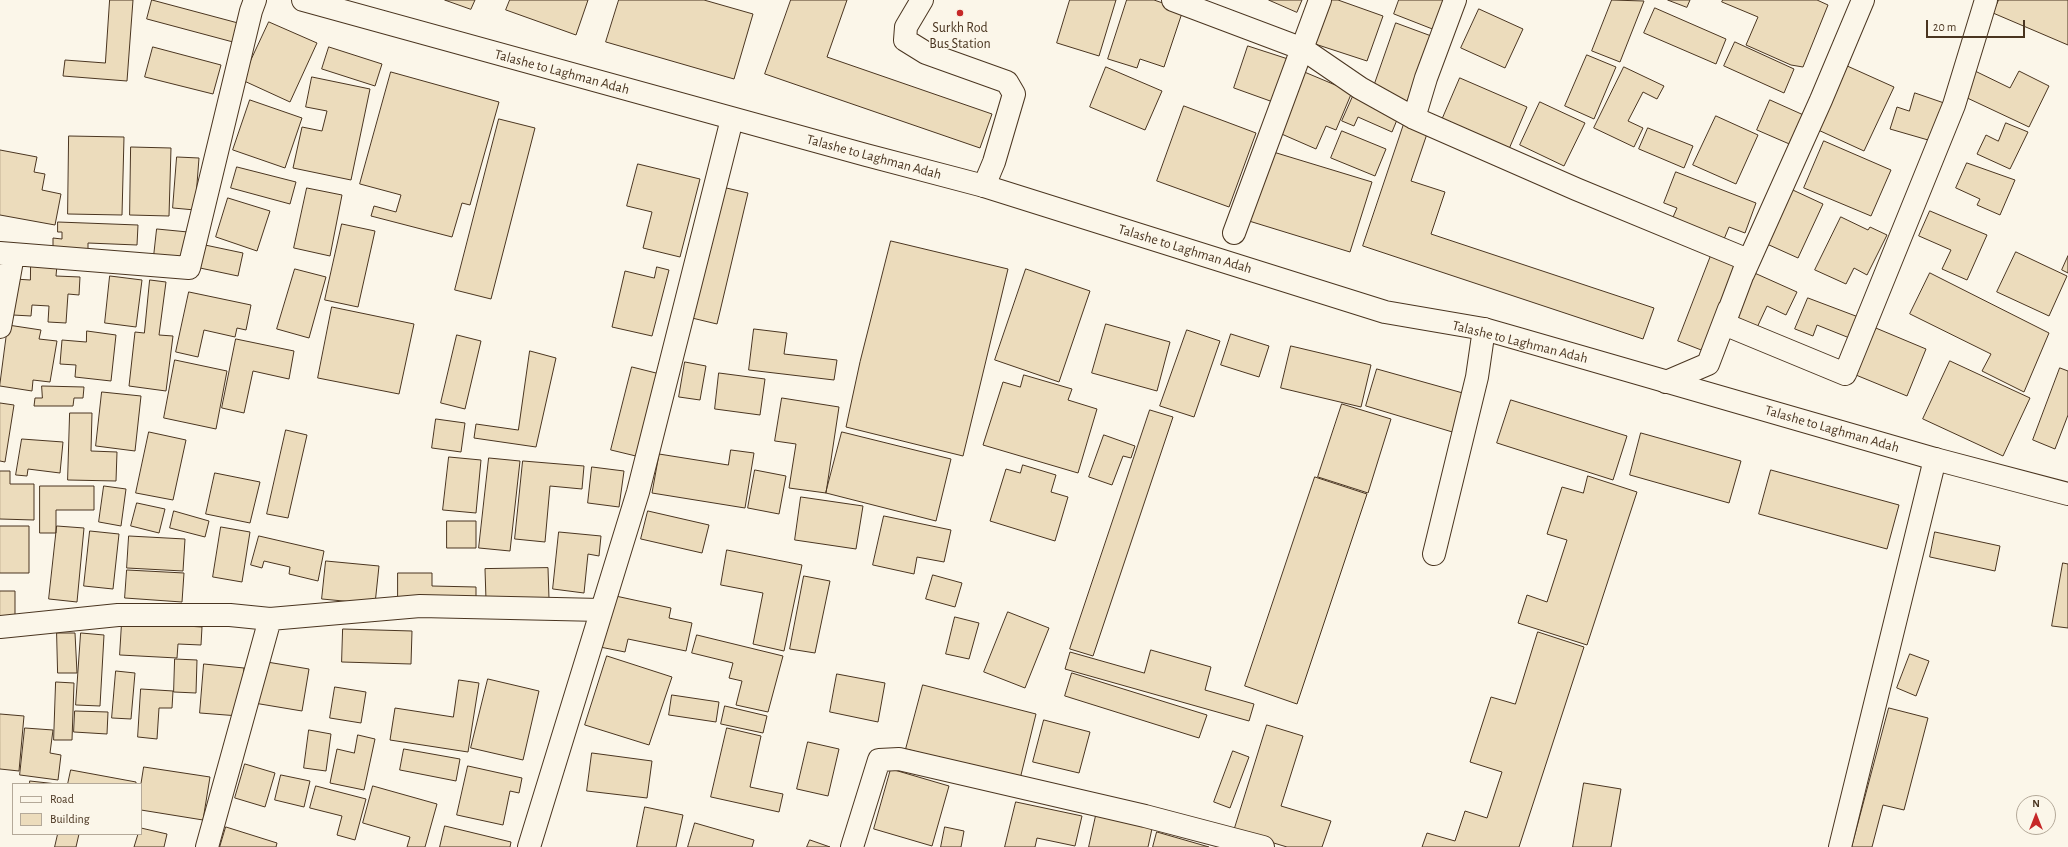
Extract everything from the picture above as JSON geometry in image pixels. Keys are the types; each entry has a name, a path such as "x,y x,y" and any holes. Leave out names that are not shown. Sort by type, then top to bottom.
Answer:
{"street":[{"path":"0,327 6,254 189,268 251,11 255,0"},
{"name":"Talashe to Laghman Adah","path":"303,0 732,119 984,186 1385,312 1484,329 1935,459 2068,494"},
{"path":"922,0 906,27 905,40 926,53 1007,82 1014,94 994,162 984,186"},
{"path":"1173,0 1303,49 1360,88 1414,118 1576,189 1748,260"},
{"path":"1234,233 1320,0"},
{"path":"1414,118 1426,78 1455,0"},
{"path":"1666,382 1708,364 1748,260 1821,100 1863,0"},
{"path":"1748,260 1724,324 1845,374 1954,105 1986,0"},
{"path":"529,847 638,492 732,119"},
{"path":"1434,554 1477,377 1484,329"},
{"path":"1840,847 1935,459"},
{"path":"0,627 118,615 230,615 270,619 420,606 601,610"},
{"path":"207,847 270,619"},
{"path":"852,847 879,760 899,759 1145,816 1263,847"}],"building":[{"path":"110,0 133,0 127,81 63,76 65,60 105,63"},
{"path":"152,0 238,23 233,42 147,19"},
{"path":"445,0 475,0 471,9"},
{"path":"510,0 588,0 576,35 506,10"},
{"path":"619,0 704,0 753,14 734,79 606,42"},
{"path":"791,0 847,0 827,57 992,114 980,148 765,74"},
{"path":"1070,0 1116,0 1099,56 1057,43"},
{"path":"1127,0 1154,0 1183,10 1164,67 1140,59 1137,68 1108,59"},
{"path":"1269,0 1302,0 1297,12"},
{"path":"1326,0 1338,0 1383,16 1367,61 1312,43"},
{"path":"1399,0 1447,0 1435,30 1394,14"},
{"path":"1612,0 1644,1 1620,62 1592,51"},
{"path":"1668,0 1690,0 1687,7"},
{"path":"1723,0 1817,0 1828,5 1803,67 1791,65 1746,45 1758,17 1722,2"},
{"path":"1999,0 2068,0 2068,45 1993,13"},
{"path":"1655,8 1726,39 1716,64 1644,33"},
{"path":"1479,9 1523,29 1505,68 1461,48"},
{"path":"269,22 317,43 290,102 242,80"},
{"path":"1396,23 1434,37 1410,105 1372,92"},
{"path":"1735,42 1794,69 1784,93 1724,66"},
{"path":"1248,46 1288,59 1273,102 1234,88"},
{"path":"153,47 221,65 213,94 145,77"},
{"path":"329,47 382,64 375,86 322,69"},
{"path":"1587,55 1616,67 1594,119 1565,106"},
{"path":"1845,65 1894,87 1864,151 1816,129"},
{"path":"1106,67 1162,91 1145,130 1090,107"},
{"path":"1624,67 1664,86 1657,99 1643,92 1628,121 1643,128 1634,147 1594,128"},
{"path":"1302,71 1352,92 1336,130 1326,126 1316,149 1277,132"},
{"path":"1975,71 2010,88 2019,71 2049,86 2029,127 1963,96"},
{"path":"391,72 499,102 470,205 462,203 452,237 371,216 374,206 396,212 401,195 360,184"},
{"path":"312,77 370,89 351,180 293,168 302,127 322,131 327,111 306,107"},
{"path":"1460,78 1527,107 1506,156 1439,127"},
{"path":"1915,93 1947,104 1935,142 1890,129 1897,107 1909,111"},
{"path":"1354,94 1399,115 1392,132 1358,117 1354,126 1342,121"},
{"path":"250,100 302,118 285,168 233,150"},
{"path":"1770,100 1808,117 1794,146 1757,130"},
{"path":"1540,102 1585,123 1564,166 1520,145"},
{"path":"1184,106 1256,133 1229,207 1157,181"},
{"path":"1716,116 1758,135 1736,184 1693,165"},
{"path":"1406,118 1430,125 1411,181 1445,192 1431,234 1654,308 1643,339 1363,246"},
{"path":"499,119 535,128 491,299 455,290"},
{"path":"2006,123 2028,132 2010,169 1977,154 1986,135 1998,141"},
{"path":"1648,128 1693,146 1684,168 1639,149"},
{"path":"1342,131 1386,149 1375,176 1331,158"},
{"path":"69,136 124,137 122,215 68,214"},
{"path":"1824,141 1891,170 1871,216 1804,188"},
{"path":"131,147 171,148 169,216 130,215"},
{"path":"0,150 37,157 34,172 45,174 42,190 61,194 55,225 0,215"},
{"path":"1270,151 1372,182 1350,252 1249,221"},
{"path":"177,157 199,158 195,210 173,208"},
{"path":"1967,163 2015,180 2000,215 1977,205 1980,199 1956,188"},
{"path":"638,164 700,179 680,257 643,248 652,212 627,206"},
{"path":"237,167 296,182 290,204 231,188"},
{"path":"1676,172 1756,203 1745,233 1729,227 1722,244 1670,224 1677,208 1664,203"},
{"path":"1782,185 1823,204 1798,258 1758,240"},
{"path":"722,187 748,193 717,324 692,318"},
{"path":"307,188 342,195 330,256 294,248"},
{"path":"228,198 270,211 257,251 216,237"},
{"path":"1930,211 1987,235 1967,280 1942,269 1951,250 1919,236"},
{"path":"1841,217 1868,230 1870,227 1887,235 1867,275 1854,268 1846,284 1815,270"},
{"path":"58,222 138,225 137,245 88,243 88,254 53,253 53,238 62,239 62,232 58,232"},
{"path":"342,224 375,231 358,307 325,300"},
{"path":"157,229 188,232 185,258 154,256"},
{"path":"891,241 1008,269 963,456 846,427 860,362"},
{"path":"205,245 243,253 238,276 200,268"},
{"path":"2016,252 2067,276 2049,316 1997,292"},
{"path":"1712,253 1743,265 1709,353 1678,341"},
{"path":"2068,256 2068,273 2062,270"},
{"path":"31,264 57,265 56,276 80,277 79,295 68,294 66,323 48,322 49,306 32,305 31,316 13,315 15,279 30,280"},
{"path":"657,267 669,270 652,336 612,327 625,271 654,278"},
{"path":"295,269 326,277 309,338 277,329"},
{"path":"1026,269 1090,291 1059,382 995,360"},
{"path":"1750,271 1797,292 1786,315 1767,306 1754,334 1727,321"},
{"path":"1930,273 2049,333 2024,392 1982,371 1991,354 1910,314"},
{"path":"110,276 142,280 136,327 105,323"},
{"path":"150,280 166,282 159,335 173,336 166,391 129,386 135,332 144,333"},
{"path":"189,292 251,305 246,330 237,328 235,337 204,330 198,357 176,352"},
{"path":"1808,298 1861,318 1852,339 1817,325 1813,336 1795,329"},
{"path":"332,307 414,324 399,394 318,378"},
{"path":"1106,324 1170,342 1157,391 1092,373"},
{"path":"8,325 41,330 39,339 57,341 50,382 33,380 32,391 0,386"},
{"path":"1871,326 1926,349 1907,396 1851,373"},
{"path":"754,329 787,333 784,354 837,360 834,380 749,370"},
{"path":"1187,330 1220,341 1194,417 1160,406"},
{"path":"87,331 116,335 111,381 75,377 76,365 60,364 62,340 86,342"},
{"path":"1231,334 1269,346 1259,377 1221,365"},
{"path":"457,335 481,341 465,409 441,403"},
{"path":"236,339 294,351 289,379 253,371 244,413 222,408"},
{"path":"1291,346 1371,365 1361,407 1281,388"},
{"path":"530,351 556,358 536,447 474,438 476,424 518,430"},
{"path":"175,360 227,371 216,429 164,418"},
{"path":"1950,361 2030,398 2003,456 1923,419"},
{"path":"685,362 706,366 700,400 679,397"},
{"path":"632,367 660,374 640,457 611,450"},
{"path":"2060,368 2068,371 2068,415 2055,449 2033,440"},
{"path":"1377,369 1470,395 1459,434 1366,406"},
{"path":"719,373 765,379 760,415 715,409"},
{"path":"1024,375 1072,389 1068,400 1097,409 1078,473 983,445 1003,382 1020,387"},
{"path":"42,386 84,387 83,398 74,398 73,406 34,406 35,398 42,398"},
{"path":"102,392 141,396 135,451 96,446"},
{"path":"782,398 839,407 826,493 789,488 796,444 775,441"},
{"path":"1511,400 1627,436 1613,480 1497,443"},
{"path":"0,403 14,405 5,462 0,461"},
{"path":"1342,404 1391,419 1368,493 1318,477"},
{"path":"1150,410 1173,417 1093,656 1070,649"},
{"path":"70,413 92,413 91,451 117,452 116,481 68,480"},
{"path":"436,419 465,423 461,452 432,448"},
{"path":"286,430 307,435 288,518 267,514"},
{"path":"149,432 186,440 173,500 136,493"},
{"path":"842,432 951,459 936,521 826,493"},
{"path":"1641,433 1741,461 1729,503 1630,475"},
{"path":"1104,435 1135,446 1131,458 1123,456 1112,485 1089,477"},
{"path":"22,439 63,442 60,473 28,469 27,476 16,475"},
{"path":"731,450 754,453 745,508 652,493 659,454 728,465"},
{"path":"449,457 481,460 476,513 443,510"},
{"path":"489,458 520,461 510,551 479,548"},
{"path":"523,461 584,466 582,489 550,486 545,542 515,539"},
{"path":"1023,465 1056,475 1051,492 1068,497 1055,541 990,521 1006,469 1020,473"},
{"path":"592,467 624,471 619,507 588,503"},
{"path":"755,470 786,476 779,514 748,508"},
{"path":"1771,470 1899,505 1887,549 1759,514"},
{"path":"0,471 10,471 10,484 34,484 34,520 0,519"},
{"path":"215,473 260,482 250,523 206,514"},
{"path":"1588,476 1637,492 1587,645 1518,623 1527,595 1547,602 1567,540 1547,534 1562,487 1583,493"},
{"path":"1315,477 1367,494 1297,704 1245,686"},
{"path":"40,486 94,486 94,510 56,510 56,533 40,533"},
{"path":"104,486 126,489 121,526 99,522"},
{"path":"801,497 863,506 856,549 795,540"},
{"path":"137,503 165,509 159,533 131,526"},
{"path":"174,511 209,521 205,537 170,528"},
{"path":"648,511 709,525 702,553 641,539"},
{"path":"884,516 951,530 944,562 917,557 914,574 873,565"},
{"path":"447,521 476,521 476,548 447,548"},
{"path":"0,526 29,526 29,573 0,573"},
{"path":"57,526 84,528 77,602 49,599"},
{"path":"221,527 250,532 242,582 213,577"},
{"path":"90,531 119,534 113,589 84,586"},
{"path":"559,532 601,536 599,556 588,554 584,593 553,589"},
{"path":"1935,532 2000,546 1995,571 1930,557"},
{"path":"129,536 185,539 183,571 127,568"},
{"path":"259,536 324,551 318,581 289,574 290,567 264,561 262,568 251,565"},
{"path":"727,550 802,565 784,651 753,644 763,593 721,585"},
{"path":"326,561 379,566 375,604 322,599"},
{"path":"2063,563 2068,564 2068,628 2052,626"},
{"path":"548,568 549,599 486,600 485,569"},
{"path":"127,570 184,573 182,602 125,598"},
{"path":"398,573 432,573 432,586 476,587 476,601 398,599"},
{"path":"933,575 962,583 955,607 926,599"},
{"path":"804,576 830,581 815,653 790,649"},
{"path":"0,591 15,591 15,620 0,620"},
{"path":"611,595 671,608 669,618 692,623 686,651 628,639 625,652 600,647"},
{"path":"1008,612 1049,628 1025,688 984,672"},
{"path":"955,617 979,623 969,659 946,654"},
{"path":"122,622 202,627 201,645 178,644 177,658 120,655"},
{"path":"343,629 412,631 411,664 342,662"},
{"path":"1538,632 1584,647 1519,847 1422,847 1427,833 1455,841 1465,811 1487,818 1502,772 1470,762 1491,697 1515,704"},
{"path":"57,633 75,633 77,673 58,673"},
{"path":"81,633 104,635 100,706 76,705"},
{"path":"697,635 783,656 768,712 736,705 742,681 729,678 733,663 692,653"},
{"path":"1151,650 1211,667 1205,690 1254,704 1249,721 1065,669 1070,652 1144,673"},
{"path":"1910,654 1929,661 1916,696 1897,688"},
{"path":"607,656 672,677 649,745 585,725"},
{"path":"175,659 197,660 196,693 174,692"},
{"path":"261,661 309,669 302,711 254,703"},
{"path":"204,664 244,668 239,716 200,713"},
{"path":"116,671 135,673 131,719 112,718"},
{"path":"1072,673 1207,715 1199,738 1065,696"},
{"path":"837,674 885,683 878,722 830,712"},
{"path":"488,679 539,691 523,760 471,748"},
{"path":"459,680 479,683 468,752 390,740 395,708 453,717"},
{"path":"56,682 74,683 72,740 54,740"},
{"path":"923,685 1036,714 1020,779 906,749"},
{"path":"335,687 366,692 361,723 330,718"},
{"path":"141,689 173,691 172,708 159,708 157,739 138,737"},
{"path":"672,695 719,702 716,722 669,715"},
{"path":"725,706 767,716 763,733 721,724"},
{"path":"1889,708 1928,718 1904,810 1883,805 1872,847 1852,847"},
{"path":"75,711 108,712 107,734 74,732"},
{"path":"0,714 24,716 19,771 0,769"},
{"path":"1044,720 1090,732 1079,773 1033,762"},
{"path":"1267,725 1303,736 1281,806 1331,821 1322,847 1287,847 1234,831"},
{"path":"25,728 53,730 50,753 61,755 58,780 20,775"},
{"path":"727,728 761,736 750,787 783,794 779,812 711,797"},
{"path":"309,730 331,734 326,771 304,768"},
{"path":"358,735 375,739 364,790 330,783 337,749 354,753"},
{"path":"808,742 839,749 828,796 797,789"},
{"path":"404,749 460,759 456,781 400,770"},
{"path":"1233,751 1249,757 1230,808 1214,802"},
{"path":"592,753 652,761 647,798 587,791"},
{"path":"245,764 275,773 265,807 235,798"},
{"path":"468,766 522,778 519,793 510,791 503,825 457,815"},
{"path":"144,767 210,777 203,820 142,810 141,783"},
{"path":"891,769 949,786 932,846 874,829"},
{"path":"71,770 136,782 136,783 68,783"},
{"path":"281,775 310,781 304,807 275,800"},
{"path":"30,781 48,783 30,783"},
{"path":"1584,783 1621,789 1611,847 1573,847"},
{"path":"316,786 366,799 355,840 337,835 342,816 310,808"},
{"path":"373,786 437,804 425,847 407,847 410,837 363,823"},
{"path":"1016,802 1082,816 1075,846 1037,838 1035,847 1005,847"},
{"path":"645,807 683,815 676,847 637,847"},
{"path":"1097,811 1153,824 1148,847 1089,847"},
{"path":"695,823 754,840 752,847 688,847"},
{"path":"445,826 511,842 510,847 440,847"},
{"path":"226,827 277,843 276,847 220,847"},
{"path":"945,827 964,831 961,847 941,847"},
{"path":"142,828 167,834 164,847 134,847 138,835 142,835"},
{"path":"1157,832 1209,847 1153,847"},
{"path":"58,835 79,835 76,847 55,847"},
{"path":"810,840 830,847 807,847"}],"place":[{"name":"Surkh Rod Bus Station","path":"960,13"}]}
